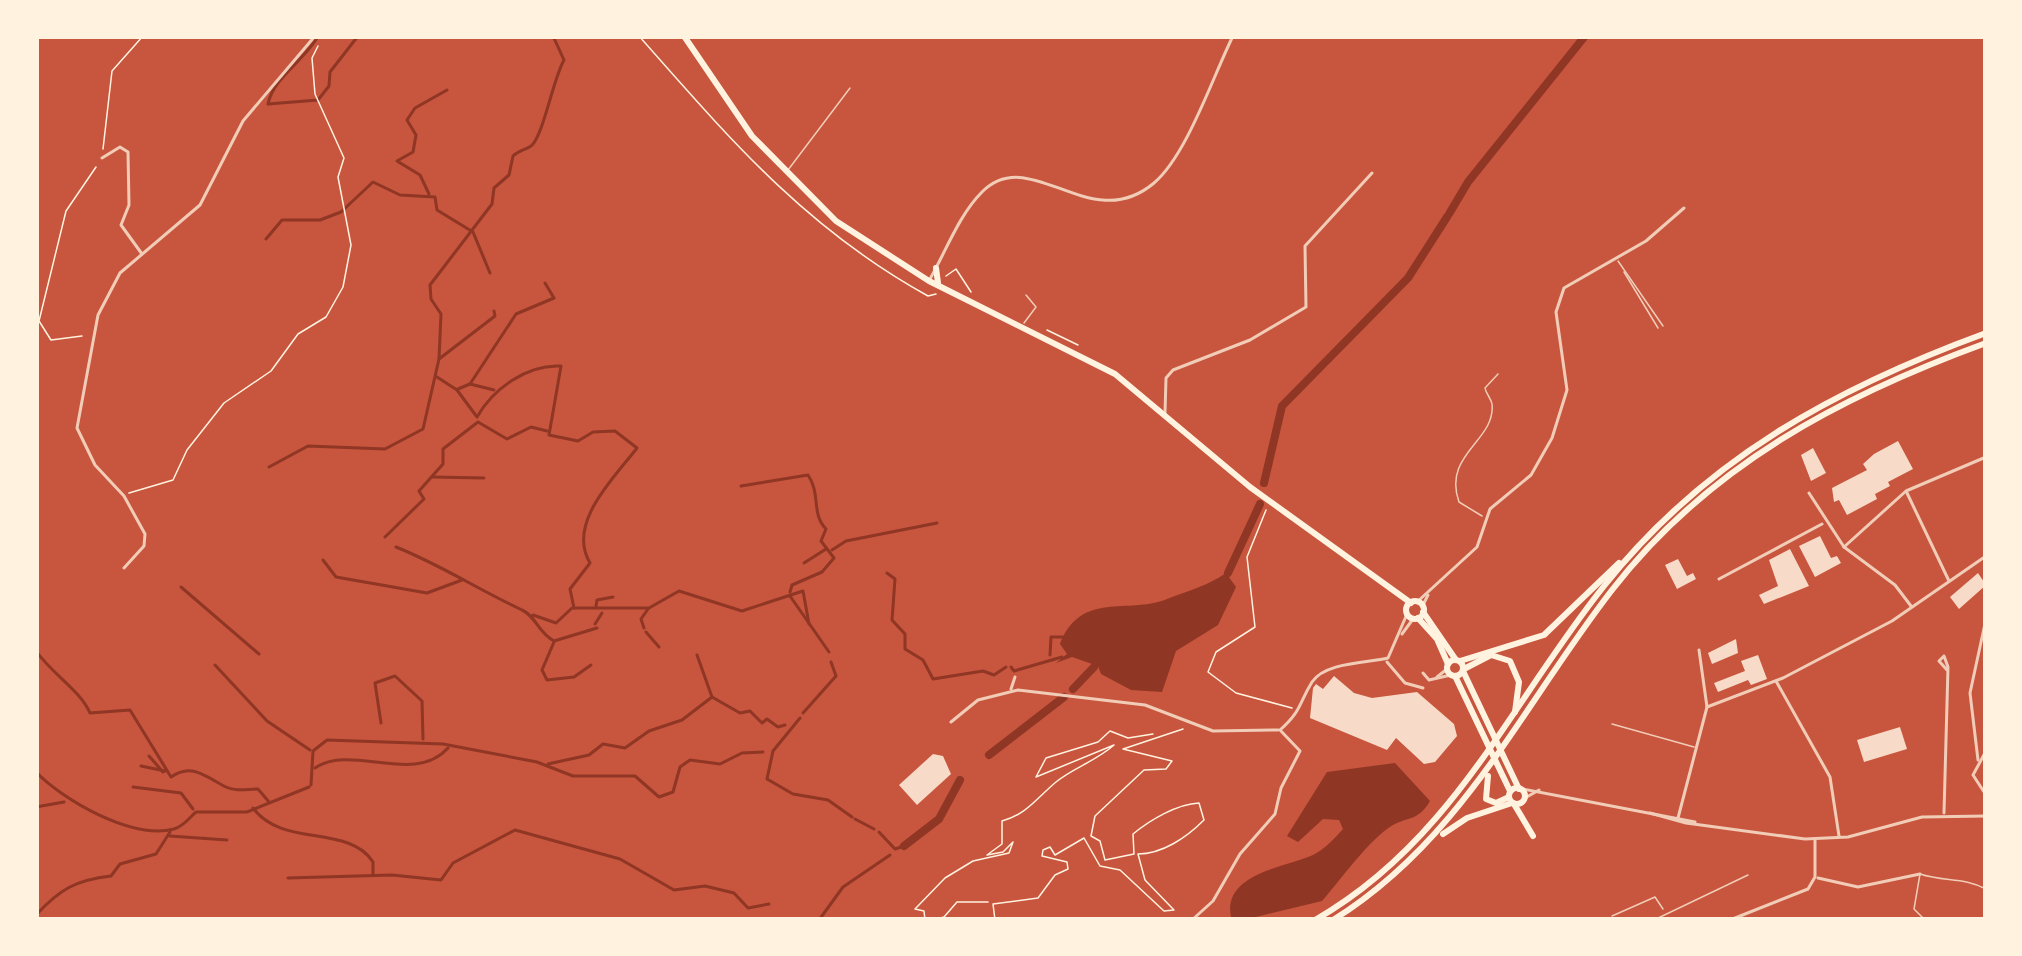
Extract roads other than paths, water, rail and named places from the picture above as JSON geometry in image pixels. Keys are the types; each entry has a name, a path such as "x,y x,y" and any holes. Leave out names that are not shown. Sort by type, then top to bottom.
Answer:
{"main road":[{"path":"684,36 730,107 785,174 866,243 940,286 1097,363 1165,413 1271,505 1389,586 1415,611 1456,668 1532,836"},
{"path":"936,266 940,286"},
{"path":"1456,668 1553,629 1700,485 1778,428 1880,374 1986,333"},
{"path":"1315,920 1404,856 1508,742 1616,585 1716,484 1832,407 1986,343"},
{"path":"1507,728 1631,553"},
{"path":"1426,847 1488,764 1520,694 1510,661 1491,655 1456,668"},
{"path":"1488,764 1484,797 1493,803 1517,797"},
{"path":"1333,920 1467,818 1517,797"}],"street":[{"path":"927,279 976,199 999,181 1028,178 1080,199 1105,202 1131,197 1156,181 1233,36"},
{"path":"124,568 146,538 124,496 94,465 76,428 88,346 103,301 116,278 196,209 242,121 317,37"},
{"path":"102,158 122,147 129,154 129,206 121,225 143,255"},
{"path":"1165,413 1166,378 1173,370 1250,340 1306,307 1307,243 1372,173"},
{"path":"951,722 975,701 1011,690 1037,690 1145,705 1213,730 1280,730 1300,713 1312,682 1322,672 1387,658 1429,593 1480,543 1486,518 1532,475 1564,406 1567,384 1556,312 1560,296 1574,279 1616,258 1684,208"},
{"path":"1844,547 1906,491 1986,457"},
{"path":"1906,491 1949,581"},
{"path":"1809,493 1844,547 1895,585 1913,608"},
{"path":"1719,579 1825,522"},
{"path":"1707,707 1776,681 1913,608 1986,556"},
{"path":"1978,760 1970,693 1986,619"},
{"path":"1679,819 1707,707 1699,650"},
{"path":"1387,658 1405,682 1423,688"},
{"path":"1423,673 1429,680 1456,668"},
{"path":"1944,815 1947,670"},
{"path":"1011,690 1010,678 1016,677"},
{"path":"1776,681 1830,777 1839,837"},
{"path":"1192,920 1214,902 1240,854 1276,812 1300,749 1280,730"},
{"path":"1986,751 1972,775 1986,795"},
{"path":"1517,797 1541,789 1697,823 1815,838 1944,815 1986,816"},
{"path":"1730,920 1795,898 1815,878 1815,838"},
{"path":"1815,878 1858,887 1920,874"}],"lane":[{"path":"785,174 850,88"},
{"path":"1616,258 1661,327"},
{"path":"1023,325 1036,307 1026,295"},
{"path":"1486,518 1461,504 1456,483 1460,461 1481,434 1491,408 1485,388 1498,374"},
{"path":"1612,724 1697,748"},
{"path":"1925,920 1914,909 1920,874 1941,883 1964,880 1985,887"},
{"path":"1654,920 1748,875"},
{"path":"1612,916 1655,897 1665,912"}],"waterway":[{"path":"318,36 276,86 268,104 318,100 329,86 330,72 358,36"},
{"path":"439,359 441,314 431,299 430,285 492,204 494,188 509,175 513,156 535,140 564,60 553,36"},
{"path":"1449,214 1468,182 1585,36"},
{"path":"429,194 420,175 397,161 413,152 416,135 407,120 415,108 447,90"},
{"path":"266,239 282,220 320,220 341,212 373,182 400,195 435,197 437,210 473,232 490,273"},
{"path":"1264,483 1282,406 1408,278 1447,217"},
{"path":"470,384 516,314 554,298 545,283"},
{"path":"269,467 308,446 385,449 423,429 439,359 495,316 494,311"},
{"path":"437,377 457,390 477,417 512,380 536,369 561,366 549,435 578,441 593,432 615,431 637,448 589,517 584,548 590,563 570,589 574,608"},
{"path":"458,389 470,384 494,390"},
{"path":"385,537 424,499 419,491 443,464 443,449 478,422 507,439 531,427 547,431"},
{"path":"741,486 808,475 812,482 826,529 821,541 834,558 822,572 792,585 790,592"},
{"path":"432,477 484,478"},
{"path":"1228,573 1260,504"},
{"path":"832,550 846,541 937,523"},
{"path":"396,547 527,613 554,641 597,628"},
{"path":"804,563 826,549"},
{"path":"323,560 336,577 427,593 462,580"},
{"path":"887,573 895,579 892,620 905,634 905,649 923,660 933,679 983,671 994,675 1006,667"},
{"path":"181,587 259,654"},
{"path":"533,615 556,623 572,608 649,608 679,591 742,611 803,591 809,624"},
{"path":"790,596 829,652"},
{"path":"596,606 597,600 613,597"},
{"path":"644,628 641,619 648,609"},
{"path":"595,624 602,613"},
{"path":"646,632 659,647"},
{"path":"1050,655 1051,637 1063,637"},
{"path":"554,642 542,670 547,680 574,677 591,665"},
{"path":"36,651 90,713 130,710 171,777 192,771 230,789 258,789 269,802"},
{"path":"697,655 712,697 740,713 750,711 762,723 767,719 778,727 785,725"},
{"path":"1011,667 1014,671 1062,657"},
{"path":"803,713 836,676 831,662"},
{"path":"215,665 267,721 310,750"},
{"path":"1073,689 1094,667"},
{"path":"381,723 375,683 395,676 422,701 423,739"},
{"path":"548,764 589,755 603,744 625,748 649,731 682,720 712,697"},
{"path":"989,755 1064,697"},
{"path":"800,718 773,751 767,779 793,794 828,800 852,817"},
{"path":"311,785 313,751 327,740 443,744 537,762 573,776 635,776 659,797 673,792 680,767 690,760 720,764 742,753 763,752"},
{"path":"315,768 346,760 418,764 448,748"},
{"path":"149,756 163,772"},
{"path":"141,766 165,771"},
{"path":"36,772 99,815 157,831 178,828 196,812 247,812 309,787"},
{"path":"904,846 939,819 960,780"},
{"path":"133,787 181,793 193,809"},
{"path":"36,807 64,802"},
{"path":"253,808 281,828 362,850 373,862 373,875"},
{"path":"855,819 874,829"},
{"path":"288,878 392,875 441,880 453,863 515,830 620,859 674,890 705,886 734,893 748,908 769,904"},
{"path":"36,915 69,887 111,876 120,864 156,854 170,832"},
{"path":"879,832 895,849 904,846"},
{"path":"170,836 227,840"},
{"path":"819,920 843,887 890,855"}]}
